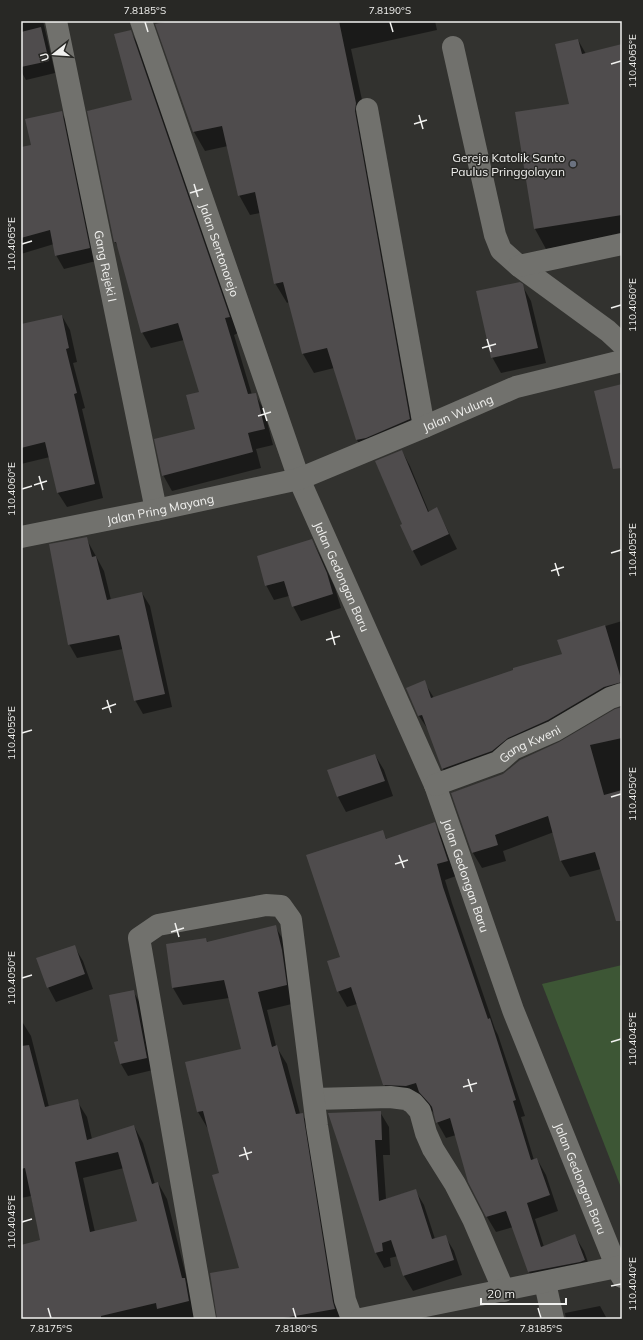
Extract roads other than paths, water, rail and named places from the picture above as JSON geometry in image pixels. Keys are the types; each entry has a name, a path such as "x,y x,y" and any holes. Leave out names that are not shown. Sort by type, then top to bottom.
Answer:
{"street":[{"name":"Gang Rejeki I","path":"56,21 156,510"},
{"name":"Jalan Sentonorejo","path":"142,21 299,479"},
{"path":"453,47 495,235 501,250 519,266 608,331 622,344"},
{"path":"367,109 424,427"},
{"path":"519,266 622,244"},
{"name":"Jalan Wulung","path":"299,479 516,387 622,361"},
{"name":"Jalan Pring Mayang","path":"21,537 299,479"},
{"name":"Jalan Gedongan Baru","path":"299,479 434,785 513,1010 620,1270"},
{"name":"Gang Kweni","path":"434,785 498,762 513,749 554,731 610,698 622,694"},
{"path":"205,1319 138,938 158,925 266,906 281,906 291,920 317,1126 345,1300 352,1319"},
{"path":"314,1100 390,1097 406,1099 413,1103 420,1111 426,1133 433,1149 455,1184 473,1219 504,1291"},
{"path":"361,1319 620,1270"},
{"path":"545,1283 553,1319"}],"place":[{"name":"Gereja Katolik Santo Paulus Pringgolayan","path":"573,164"}]}
